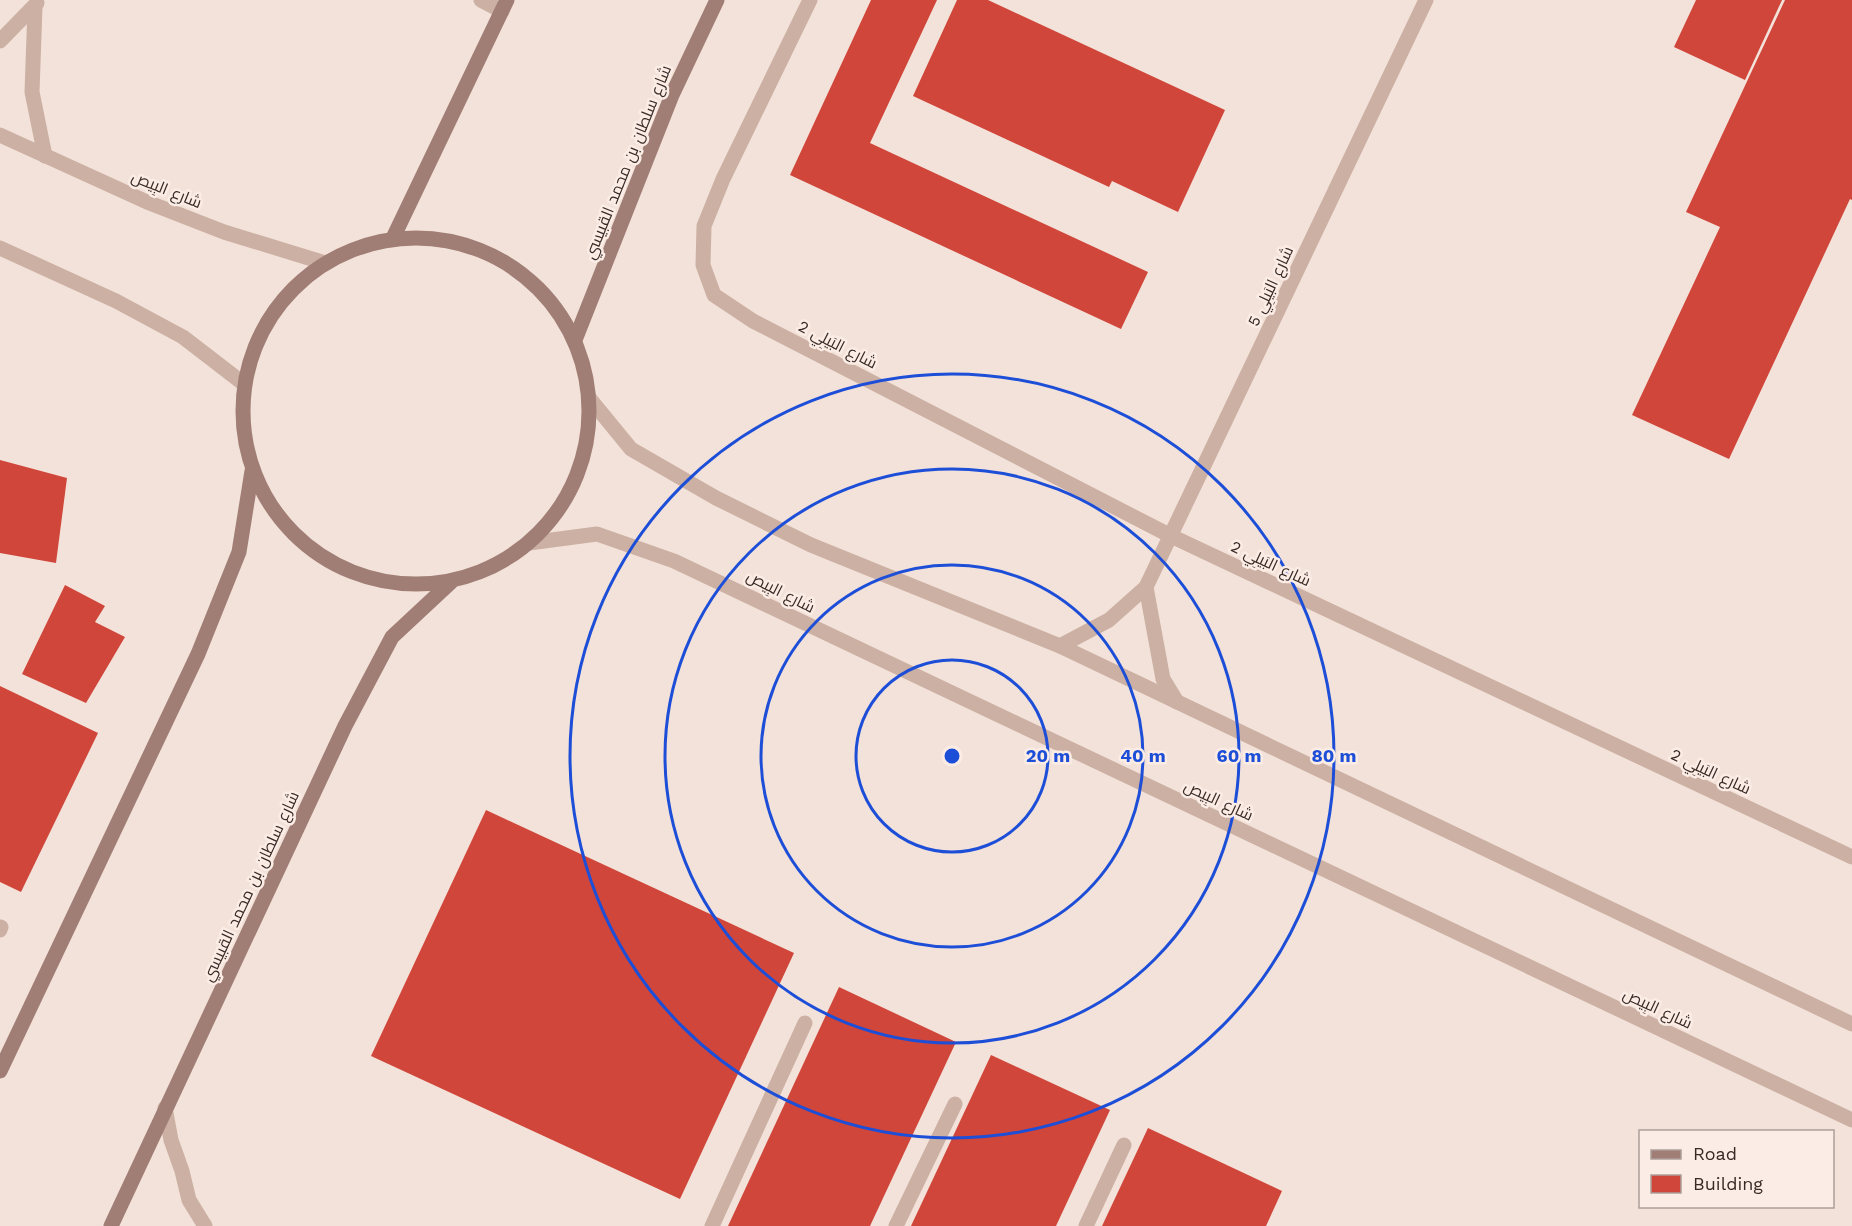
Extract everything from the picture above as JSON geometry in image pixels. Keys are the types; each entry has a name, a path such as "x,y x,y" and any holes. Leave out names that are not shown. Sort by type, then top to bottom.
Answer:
{"main road":[{"name":"شارع سلطان بن محمد القبيسي","path":"575,340 672,95 717,0"},
{"path":"393,238 504,6"},
{"path":"0,1071 198,654 239,552 252,471 244,384 259,337 287,295 325,263 358,247 393,238 437,238 481,249 520,271 552,302 575,340 590,399 582,463 569,493 551,520 529,543 492,568 451,582 402,585 353,575 310,550 275,515 252,471"},
{"name":"شارع سلطان بن محمد القبيسي","path":"111,1226 345,726 392,637 451,582"}],"street":[{"path":"481,0 504,6"},
{"name":"شارع البَيلِي 2","path":"810,0 723,179 704,226 703,265 714,295 753,321 1171,536 1852,857"},
{"name":"شارع البَيلِي 5","path":"1060,646 1109,620 1146,587 1426,0"},
{"path":"0,41 37,3"},
{"path":"37,3 33,92 45,156"},
{"name":"شارع البِيص","path":"0,135 147,202 224,232 325,263"},
{"path":"0,248 116,301 183,337 244,384"},
{"path":"590,399 631,449 716,498 811,544 1060,646 1852,1024"},
{"name":"شارع البِيص","path":"529,543 597,534 674,561 1852,1120"},
{"path":"1146,587 1163,679 1177,702"},
{"path":"712,1226 805,1023"},
{"path":"896,1226 955,1104"},
{"path":"165,1108 189,1200 201,1222 206,1226"},
{"path":"1086,1226 1124,1145"}],"building":[{"path":"871,0 937,0 870,143 1148,272 1121,329 790,175"},
{"path":"957,0 988,0 1225,110 1178,212 1112,181 1109,187 913,96"},
{"path":"1696,0 1782,0 1745,80 1674,47"},
{"path":"1785,0 1852,0 1852,200 1850,199 1729,459 1632,415 1720,227 1686,212"},
{"path":"0,460 67,478 56,563 0,553"},
{"path":"65,585 105,606 95,622 125,637 86,703 22,674"},
{"path":"0,686 98,733 21,892 0,882"},
{"path":"486,810 794,953 680,1199 371,1056"},
{"path":"839,987 956,1042 870,1226 728,1226"},
{"path":"991,1055 1110,1110 1056,1226 911,1226"},
{"path":"1148,1128 1282,1191 1266,1226 1102,1226"}]}
